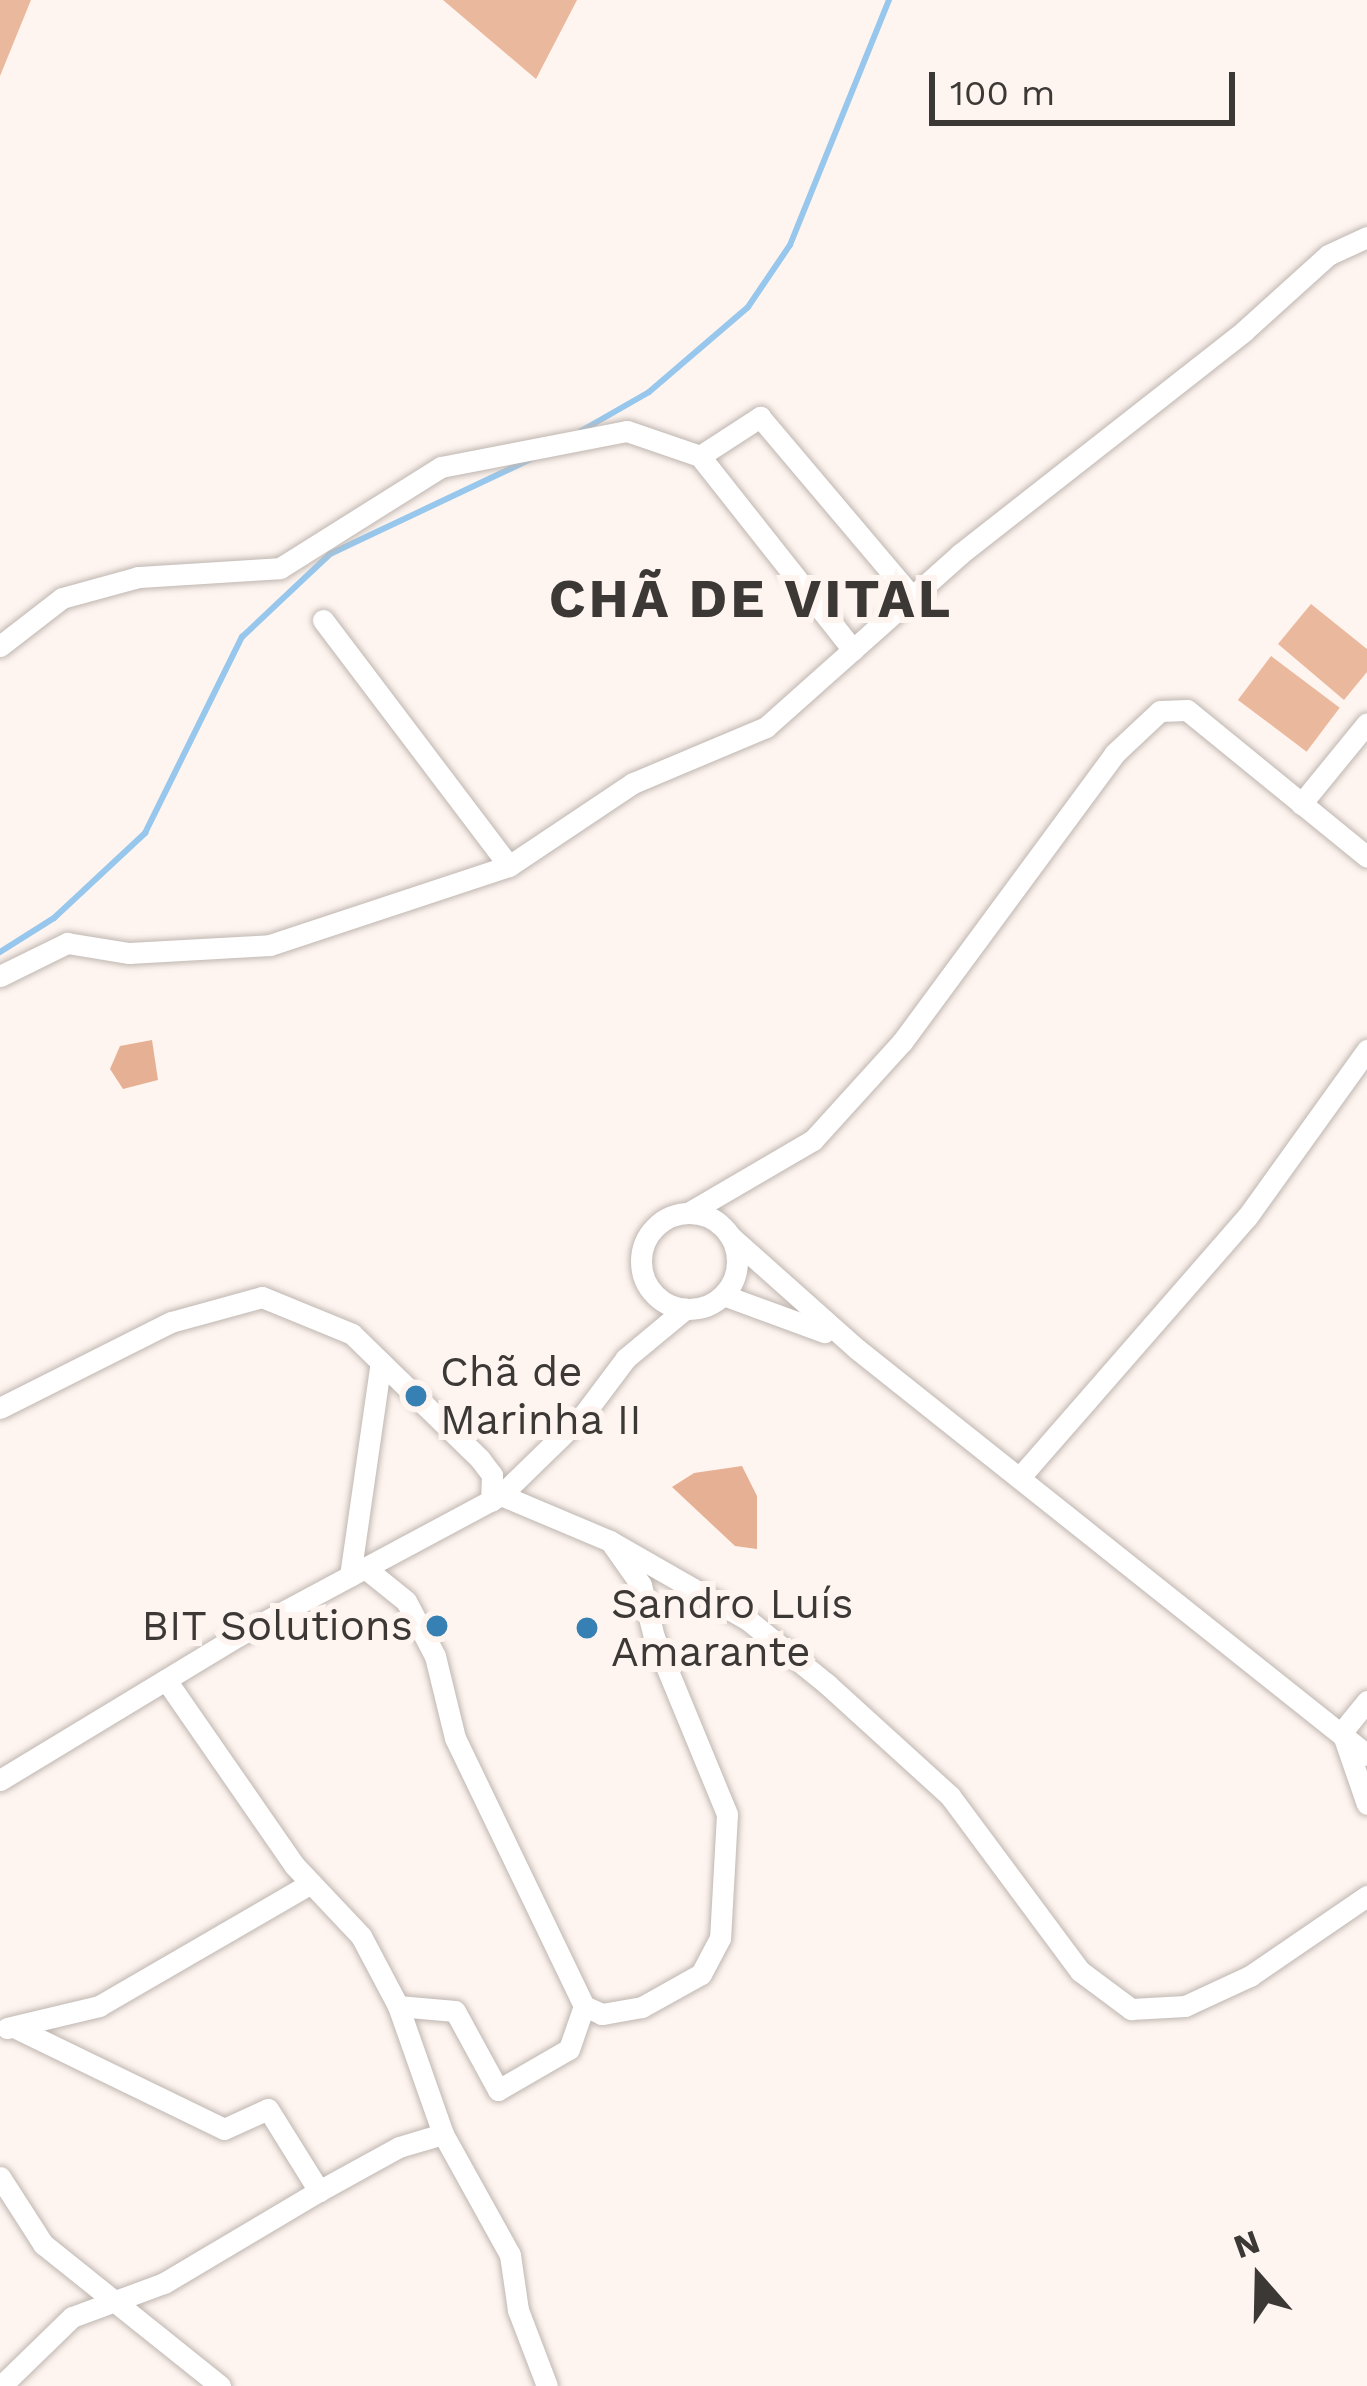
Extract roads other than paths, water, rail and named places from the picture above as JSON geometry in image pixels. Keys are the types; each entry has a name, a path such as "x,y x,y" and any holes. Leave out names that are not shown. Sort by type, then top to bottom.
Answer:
{"street":[{"path":"0,976 67,943 129,953 270,945 509,866 632,783 766,727 913,598 1328,255 1367,237"},
{"path":"700,456 760,417 913,598"},
{"path":"0,646 62,598 138,578 280,568 441,467 627,430 700,456 853,650"},
{"path":"323,620 509,866"},
{"path":"686,1309 653,1294 640,1260 655,1227 688,1213 813,1140 902,1042 1114,754 1160,711 1187,710 1367,857"},
{"path":"1301,804 1367,722"},
{"path":"1019,1477 1247,1217 1367,1050"},
{"path":"688,1213 729,1235 857,1349 1367,1755"},
{"path":"723,1294 736,1266 729,1235"},
{"path":"0,1780 166,1680 496,1498 527,1472 626,1358 686,1309 723,1294 803,1321 857,1349"},
{"path":"0,1408 171,1322 262,1298 352,1334 480,1459 492,1475 496,1498"},
{"path":"357,1572 381,1362"},
{"path":"480,1459 527,1472"},
{"path":"496,1498 610,1541 748,1620 827,1684 950,1796 1080,1971 1131,2009 1185,2006 1250,1976 1367,1896"},
{"path":"357,1572 406,1600 435,1656 455,1738 584,2006 602,2014 642,2007 701,1974 720,1938 727,1814 653,1637 640,1586 610,1541"},
{"path":"166,1680 310,1883 361,1936 398,2006 443,2134 510,2255 518,2310 547,2386"},
{"path":"1342,1732 1367,1701"},
{"path":"1342,1732 1367,1804"},
{"path":"7,2028 99,2006 310,1883"},
{"path":"398,2006 455,2011 498,2090 569,2050 584,2006"},
{"path":"7,2028 224,2129 268,2110 319,2191"},
{"path":"1,2386 72,2318 109,2299 164,2283 399,2147 443,2134"},
{"path":"0,2177 43,2244 220,2386"}],"waterway":[{"path":"581,431 649,392 748,307 790,245 889,0"},
{"path":"0,952 54,918 145,833 242,637 330,554 533,458"}],"place":[{"name":"Chã de Marinha II","path":"416,1396"},
{"name":"BIT Solutions","path":"437,1626"},
{"name":"Sandro Luís Amarante","path":"587,1628"}],"district":[{"name":"CHÃ DE VITAL","path":"751,599"}]}
